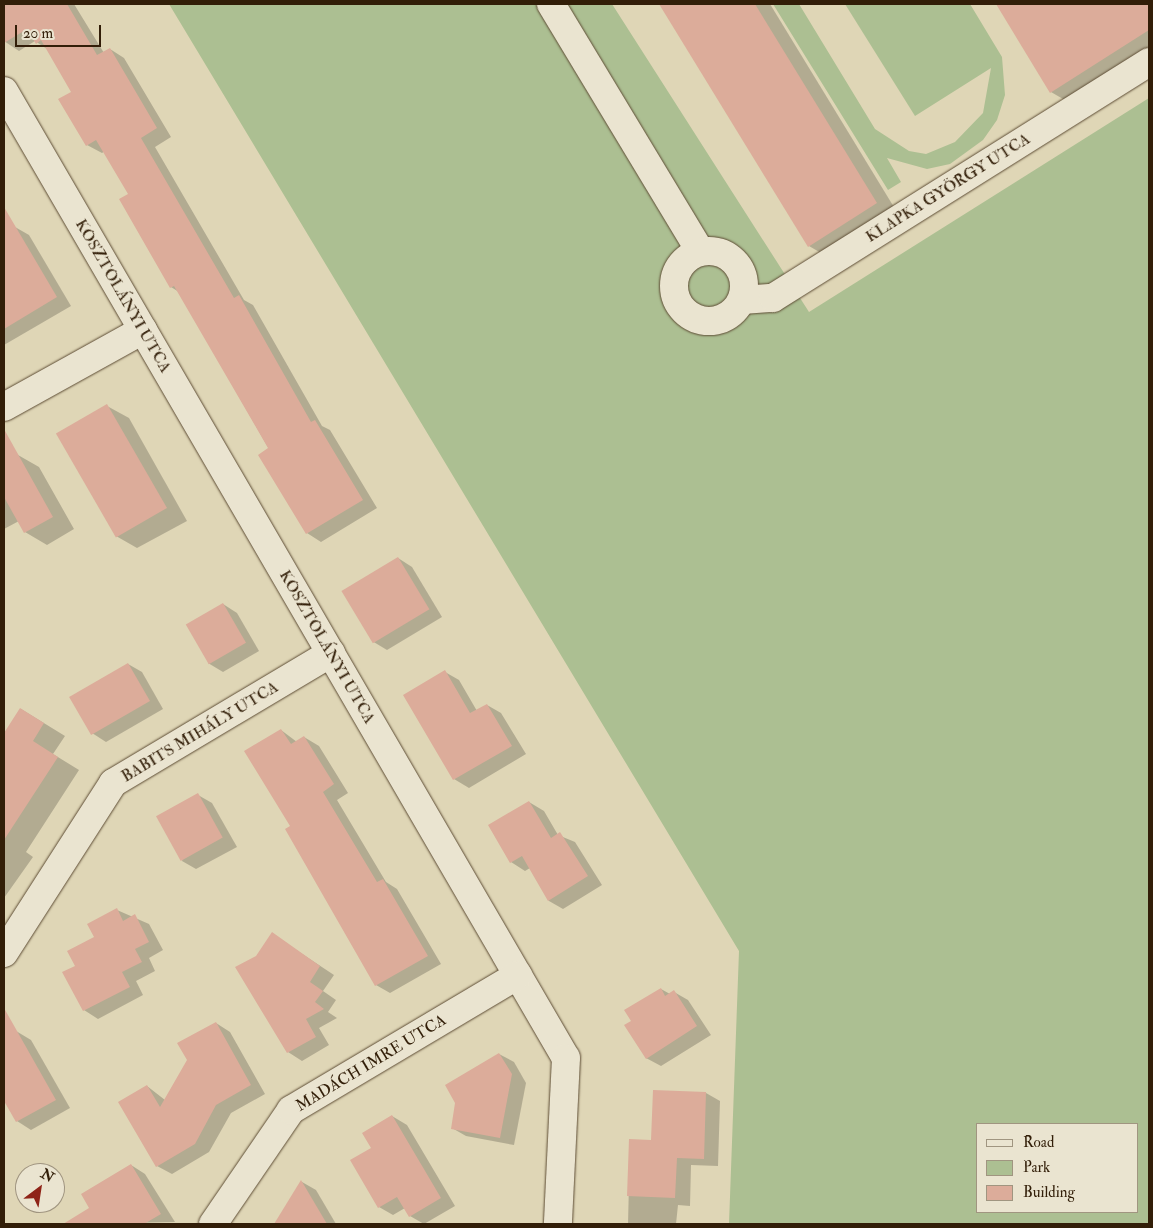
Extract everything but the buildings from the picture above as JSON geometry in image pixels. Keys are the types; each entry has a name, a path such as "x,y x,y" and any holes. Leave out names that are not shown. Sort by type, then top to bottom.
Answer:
{"street":[{"path":"551,4 700,251"},
{"name":"KLAPKA GYÖRGY UTCA","path":"742,300 773,298 1149,62"},
{"name":"KOSZTOLÁNYI UTCA","path":"4,91 566,1058 558,1224"},
{"path":"700,251 722,253 740,267 745,289 742,300 730,314 714,321 702,321 682,308 674,287 675,275 680,264 700,251"},
{"path":"4,407 143,330"},
{"name":"BABITS MIHÁLY UTCA","path":"4,954 113,783 331,653"},
{"name":"MADÁCH IMRE UTCA","path":"213,1224 291,1110 518,975"}],"green space":[{"path":"169,4 612,4 809,312 1149,98 1149,1224 729,1224 739,951"},
{"path":"773,4 799,4 875,129 909,151 926,154 955,142 983,113 991,68 915,116 845,4 970,4 1002,57 1005,95 997,120 983,140 950,164 927,169 887,158 901,182 888,190"}]}
